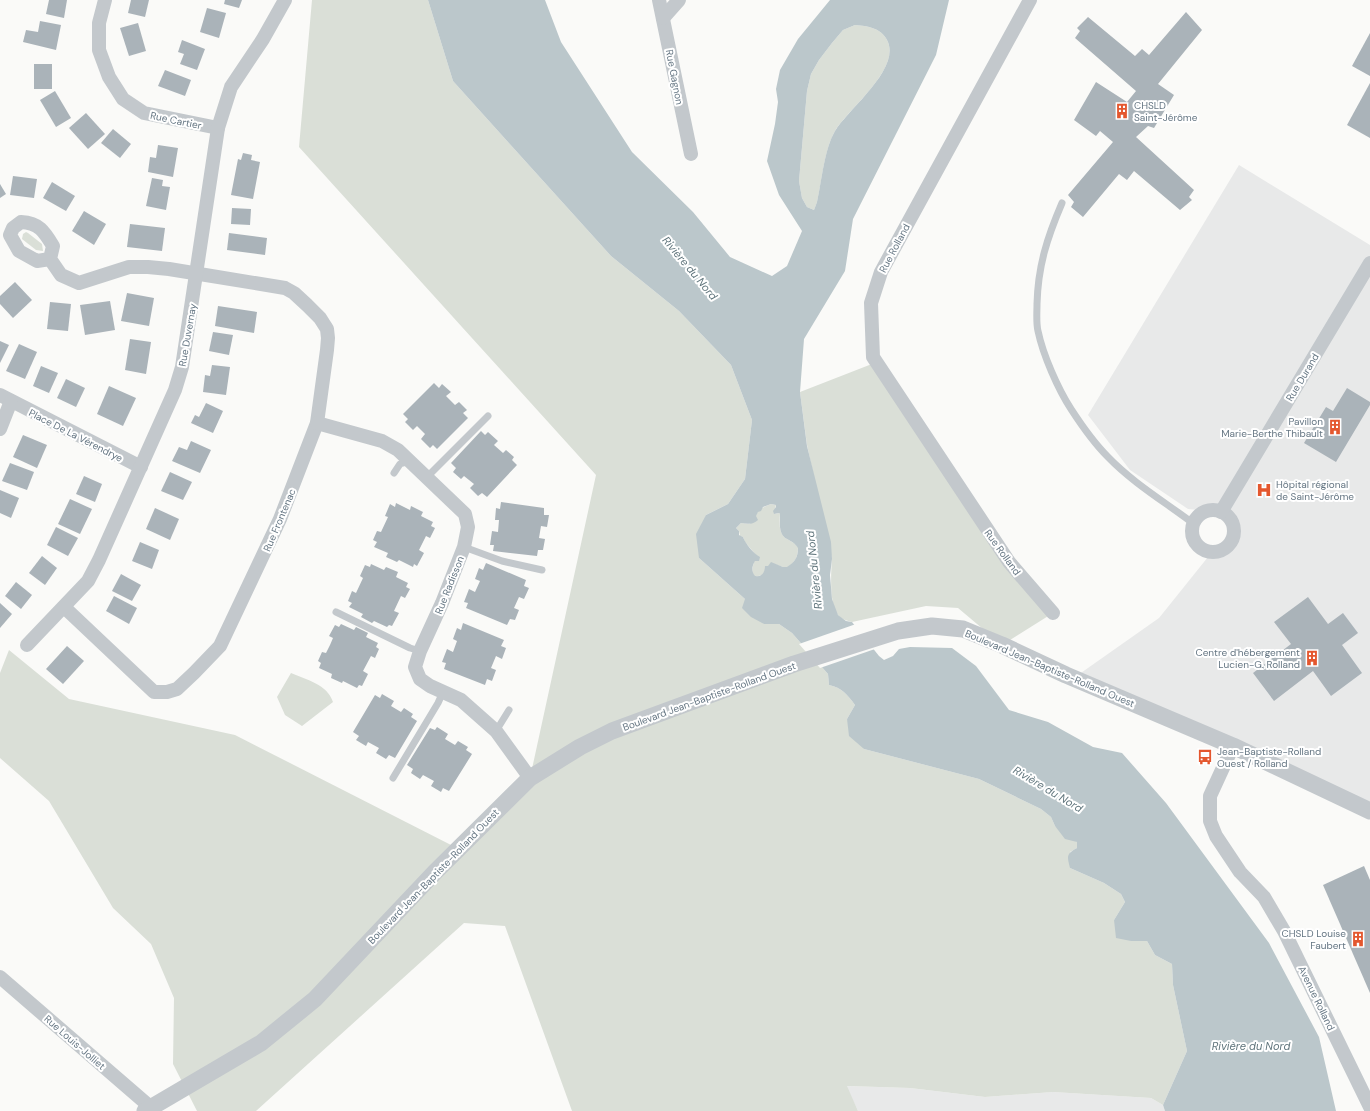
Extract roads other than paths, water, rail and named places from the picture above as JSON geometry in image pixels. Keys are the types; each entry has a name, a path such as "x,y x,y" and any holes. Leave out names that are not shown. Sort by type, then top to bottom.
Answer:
{"street":[{"name":"Rue Cartier","path":"106,0 99,23 99,50 108,76 123,99 144,113 218,128"},
{"name":"Rue Duvernay","path":"27,645 88,581 176,390 182,367 197,275 218,128 231,87 263,39 285,0"},
{"name":"Rue Gagnon","path":"659,0 690,154"},
{"path":"663,18 679,0"},
{"name":"Rue Rolland","path":"1030,0 881,272 871,303 873,357 1009,562 1053,613"},
{"name":"Rue Frontenac","path":"50,259 61,275 79,283 129,267 169,269 197,275 285,288 294,293 320,318 327,329 328,338 317,423 280,519 220,646 194,673 177,689 167,692 154,692 64,607"},
{"name":"Rue Durand","path":"1221,512 1370,263"},
{"name":"Place De La Vérendrye","path":"0,429 6,398 141,467"},
{"name":"Rue Radisson","path":"317,423 382,441 398,450 465,514 468,527 464,547 442,603 420,651 415,667 420,679 430,686 461,700 496,731 530,778"},
{"path":"1214,510 1221,512 1229,518 1233,524 1233,539 1229,545 1223,549 1212,552 1205,550 1199,546 1195,540 1193,533 1194,524 1197,518 1207,511 1214,510"},
{"name":"Boulevard Jean-Baptiste-Rolland Ouest","path":"150,1110 261,1043 315,999 435,872 530,778 580,747 612,731 794,664 898,631 932,626 963,629 1002,645 1066,675 1233,746 1370,811"},
{"name":"Avenue Rolland","path":"1233,746 1210,796 1210,821 1216,836 1240,872 1264,898 1284,931 1370,1107"},
{"name":"Rue Louis-Jolliet","path":"0,977 150,1110"}],"lane":[{"path":"1062,203 1052,226 1042,257 1037,283 1038,331 1061,393 1083,427 1107,457 1129,476 1194,524"},
{"path":"427,477 488,416"},
{"path":"394,473 400,464 410,461"},
{"path":"464,547 502,561 542,570"},
{"path":"336,612 410,648 420,651"},
{"path":"393,778 438,704 443,692"},
{"path":"496,731 509,710"}],"water":[{"name":"Rivière du Nord","path":"428,0 545,0 561,42 632,152 693,212 730,257 772,276 787,266 802,231 779,195 767,161 775,124 778,102 776,89 780,70 798,39 830,0 949,0 936,55 853,219 845,271 804,339 800,392 807,446 831,542 832,559 830,575 832,599 838,615 846,621 852,622 879,656 884,660 893,656 899,649 910,647 952,648 976,666 1009,710 1048,722 1093,747 1122,753 1166,803 1269,943 1319,1037 1336,1111 1165,1111 1163,1105 1187,1051 1173,985 1172,964 1155,955 1147,941 1131,941 1116,938 1114,920 1125,902 1121,894 1104,883 1070,868 1068,856 1077,848 1077,842 1065,839 1055,826 1051,817 1041,809 979,779 864,749 849,736 847,719 855,705 844,692 834,686 829,685 828,674 792,633 779,624 764,624 751,617 742,608 745,599 699,558 696,534 706,515 728,504 745,479 752,420 731,365 679,311 611,256 453,81","holes":["855,25 878,30 887,40 890,51 887,63 881,75 842,122 831,139 814,210 807,207 802,198 799,181 807,91 811,74 819,60 843,30","771,504 776,505 773,511 774,514 780,514 780,528 782,534 798,548 796,559 787,567 771,562 768,566 765,566 764,572 761,575 755,576 752,570 755,561 759,561 760,557 750,548 743,537 739,535 739,531 736,528 741,523 750,524 756,522 758,520 756,516 758,512 761,511 763,507"]}],"place":[{"name":"CHSLD Saint-Jérôme","path":"1122,111"},
{"name":"Pavillon Marie-Berthe Thibault","path":"1335,427"},
{"name":"Hôpital régional de Saint-Jérôme","path":"1264,490"},
{"name":"Centre d'hébergement Lucien-G. Rolland","path":"1312,658"},
{"name":"Jean-Baptiste-Rolland Ouest / Rolland","path":"1205,757"},
{"name":"CHSLD Louise Faubert","path":"1358,939"}]}
